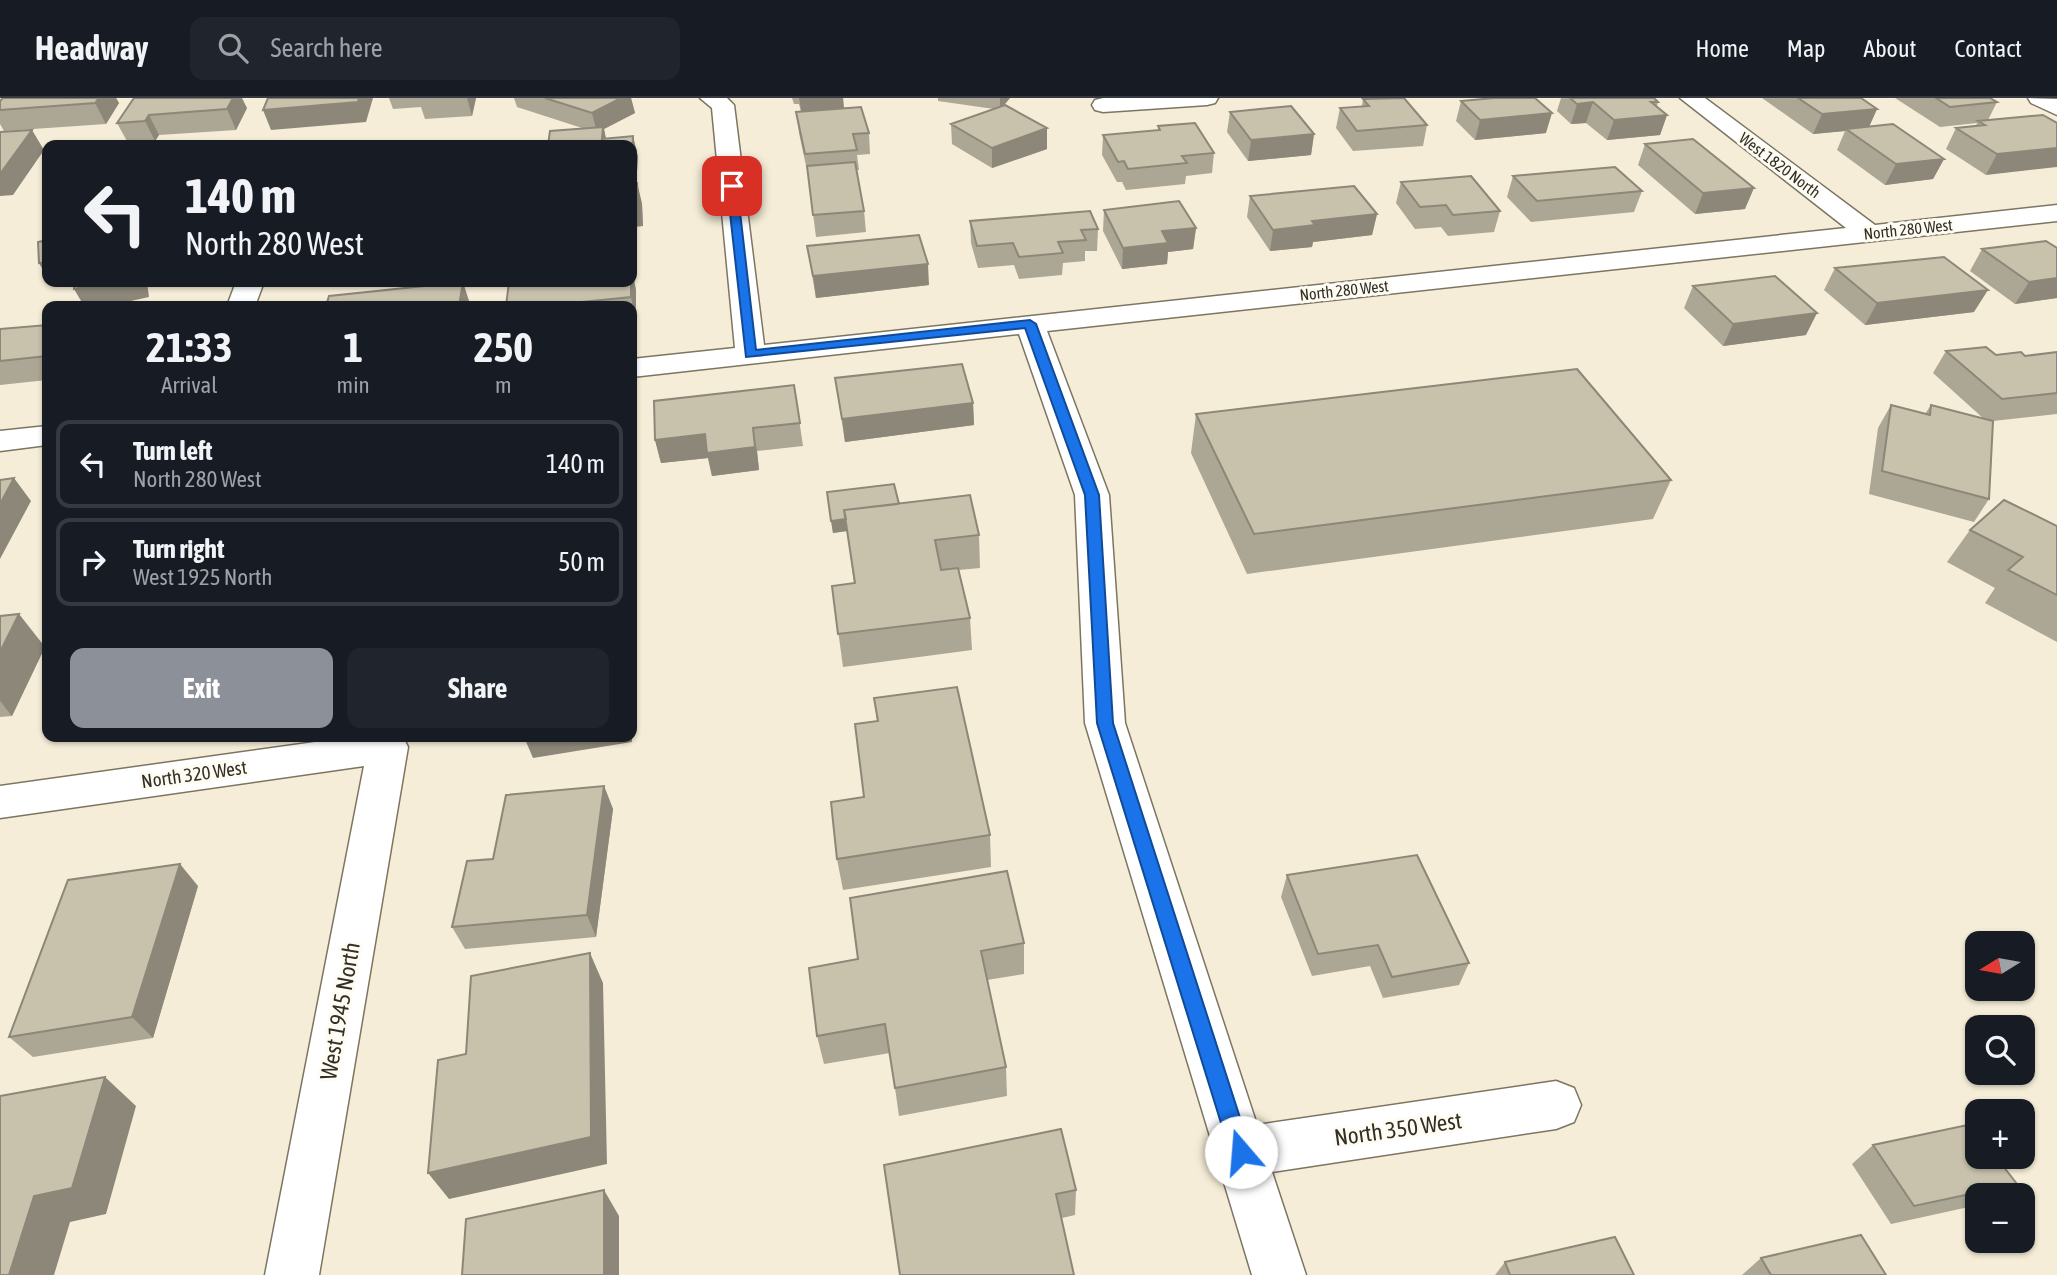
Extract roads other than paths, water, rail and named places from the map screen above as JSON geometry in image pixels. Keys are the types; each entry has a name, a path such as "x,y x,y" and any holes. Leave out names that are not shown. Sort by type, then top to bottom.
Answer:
{"street":[{"path":"711,98 723,105 750,354"},
{"path":"1103,105 1207,98"},
{"name":"West 1820 North","path":"1691,98 1869,233"},
{"path":"2039,98 2057,108"},
{"name":"North 280 West","path":"637,367 2057,213"},
{"path":"1030,324 1092,495 1105,723 1279,1275"},
{"path":"0,441 42,437"},
{"name":"North 320 West","path":"0,802 388,747"},
{"name":"West 1945 North","path":"292,1275 388,747"},
{"name":"North 350 West","path":"1241,1152 1556,1105"}]}
